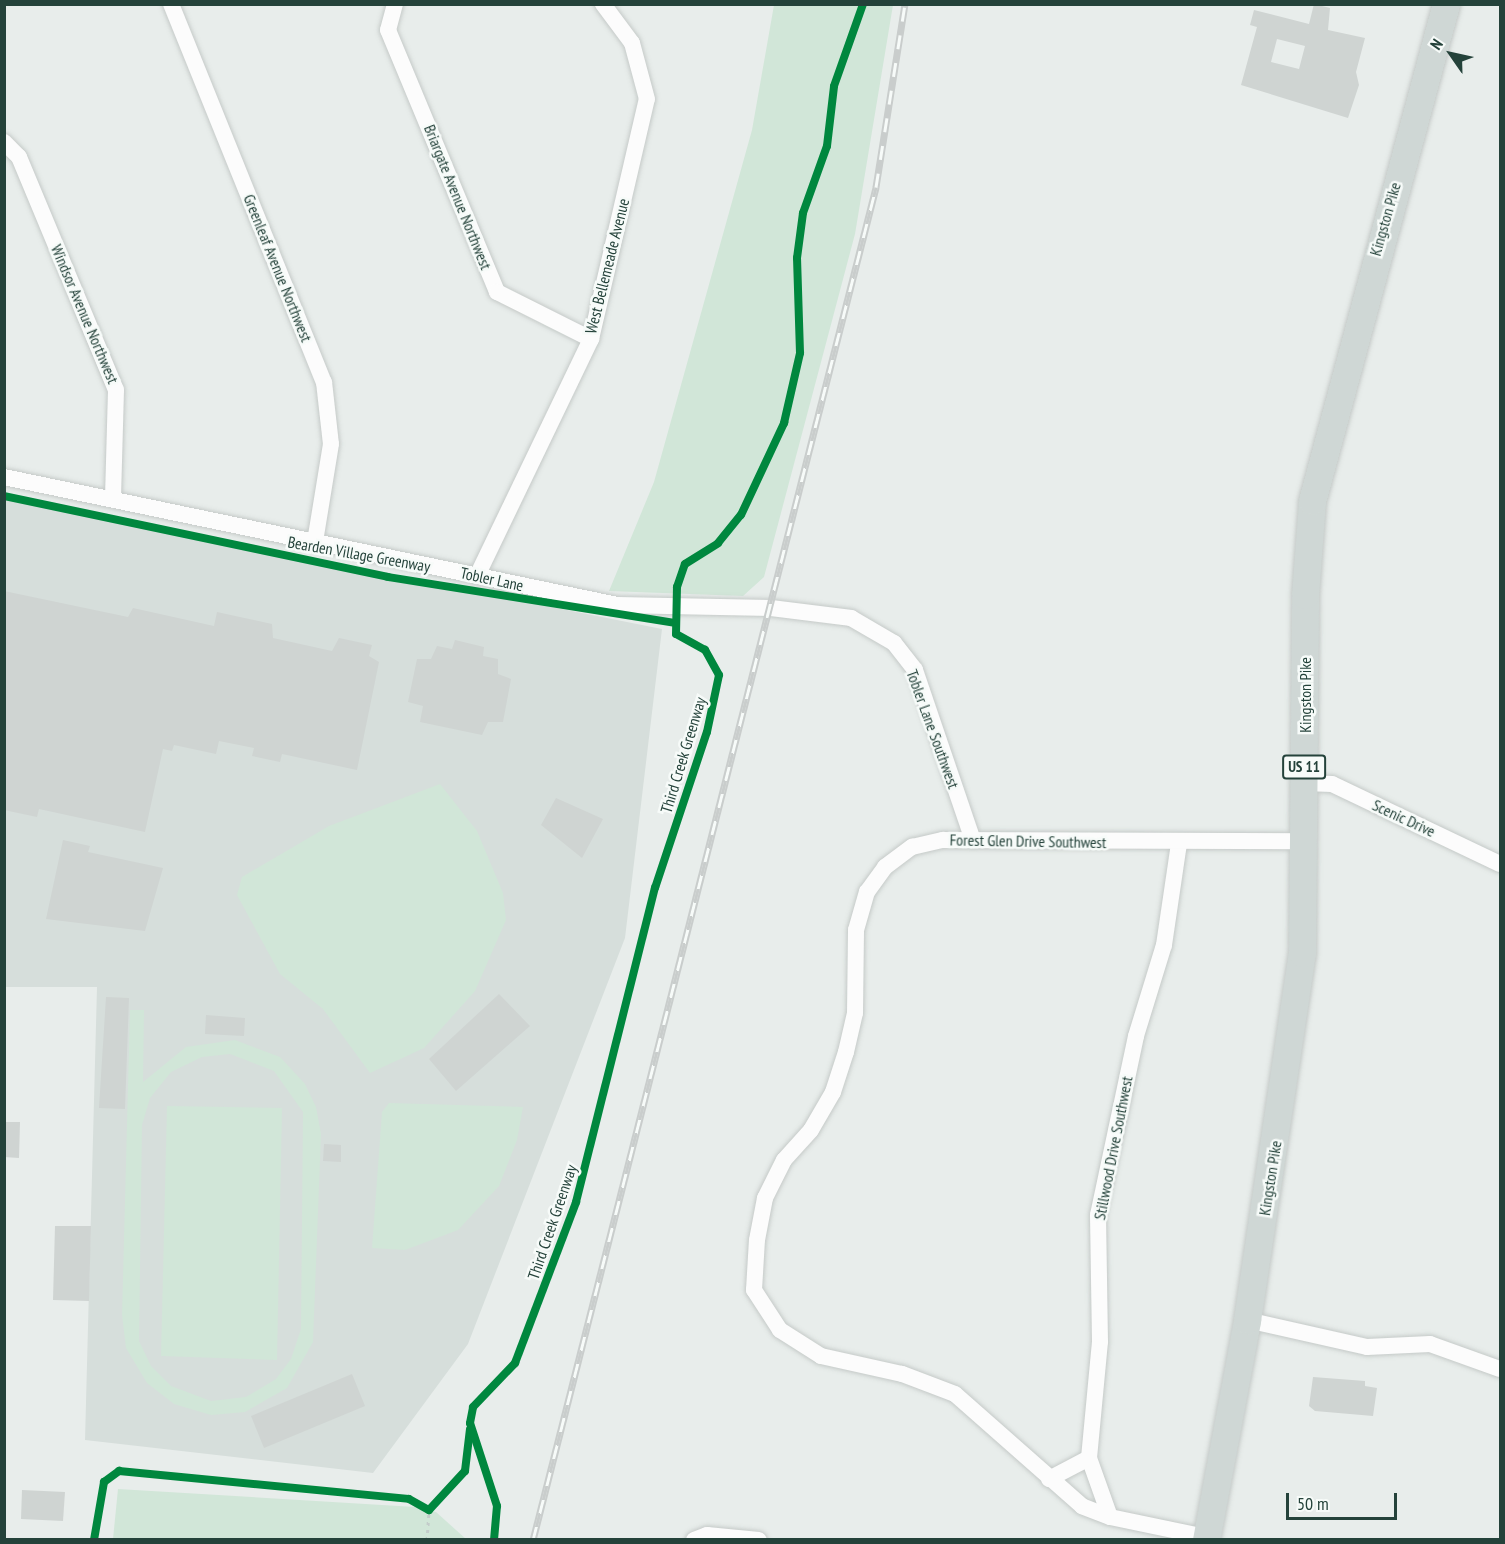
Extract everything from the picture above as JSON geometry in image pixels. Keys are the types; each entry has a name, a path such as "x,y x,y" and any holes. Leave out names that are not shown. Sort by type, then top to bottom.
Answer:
{"main road":[{"name":"Kingston Pike","path":"1206,1538 1247,1320 1292,1040 1302,953 1306,541 1312,501 1446,4"}],"street":[{"name":"Greenleaf Avenue Northwest","path":"171,4 324,382 331,444 315,542"},
{"name":"Briargate Avenue Northwest","path":"395,4 388,30 497,292 591,339"},
{"name":"West Bellemeade Avenue","path":"477,576 591,339 647,99 632,44 603,4"},
{"name":"Windsor Avenue Northwest","path":"4,142 19,157 116,390 113,498"},
{"name":"Tobler Lane","path":"4,477 617,605 771,608"},
{"name":"Tobler Lane Southwest","path":"771,608 850,618 894,643 915,670 973,840"},
{"name":"Scenic Drive","path":"1304,783 1332,784 1500,864"},
{"name":"Forest Glen Drive Southwest","path":"1206,1538 1110,1517 1082,1506 1049,1479 1003,1431 955,1394 902,1374 821,1356 780,1330 754,1290 765,1198 784,1160 811,1130 834,1092 855,1013 856,930 867,892 885,867 912,847 973,840 1179,843 1304,841"},
{"name":"Stillwood Drive Southwest","path":"1110,1517 1089,1458 1100,1342 1098,1215 1136,1036 1164,945 1179,843"},
{"path":"1247,1320 1367,1347 1430,1344 1500,1369"},
{"path":"1049,1479 1089,1458"},
{"path":"694,1539 707,1535 759,1539"}],"path":[{"path":"418,1503 432,1507 427,1539"}],"shaded area":[{"path":"4,498 662,629 625,938 468,1344 373,1473 85,1440 97,987 5,987"}],"green space":[{"path":"774,5 893,5 855,234 764,577 743,596 609,591 654,482 752,130"},
{"path":"440,784 477,831 503,893 506,920 475,991 424,1048 370,1073 323,1009 280,974 237,895 242,877 329,826"},
{"path":"130,1010 144,1010 143,1082 186,1047 235,1040 280,1057 305,1084 316,1107 321,1134 313,1342 287,1388 245,1412 211,1415 174,1404 147,1383 126,1348 122,1315","holes":["230,1054 274,1071 303,1112 301,1329 291,1359 276,1379 246,1397 211,1401 171,1386 151,1366 139,1341 142,1125 150,1098 171,1072 202,1057"]},
{"path":"389,1103 523,1107 517,1140 499,1186 458,1230 405,1250 372,1248 382,1112"},
{"path":"167,1106 282,1108 277,1360 161,1356"},
{"path":"118,1489 415,1507 436,1512 466,1539 113,1539"}],"building":[{"path":"1314,4 1330,8 1328,30 1365,38 1356,72 1359,85 1348,118 1241,85 1257,27 1250,25 1254,10 1309,24","holes":["1277,39 1305,46 1299,69 1271,62"]},
{"path":"4,591 128,617 133,608 214,626 217,612 272,624 273,638 332,651 339,638 372,645 369,656 379,662 357,770 282,754 280,762 252,756 254,748 219,741 216,754 174,745 172,751 163,749 145,832 39,809 37,817 4,810"},
{"path":"455,640 484,647 483,656 498,659 498,674 511,679 503,722 488,722 482,735 420,722 423,706 408,702 417,659 431,659 437,646 452,649"},
{"path":"556,798 603,819 582,858 541,825"},
{"path":"63,840 90,846 88,852 163,868 145,931 46,919"},
{"path":"499,994 530,1026 456,1091 429,1059"},
{"path":"106,997 129,998 125,1109 99,1108"},
{"path":"206,1015 245,1018 244,1036 205,1034"},
{"path":"4,1122 20,1122 19,1158 4,1157"},
{"path":"324,1144 341,1145 341,1162 323,1161"},
{"path":"55,1226 91,1226 89,1301 53,1300"},
{"path":"352,1374 365,1406 264,1448 251,1416"},
{"path":"1313,1377 1365,1381 1365,1386 1377,1388 1373,1416 1315,1411 1309,1406"},
{"path":"22,1490 65,1492 63,1521 21,1519"}],"railway":[{"path":"533,1540 876,187 905,4"}],"cycle path":[{"name":"Third Creek Greenway","path":"494,1540 497,1506 470,1423 473,1407 515,1363 576,1202 655,888 707,732 719,675 705,650 676,634 677,587 685,564 718,543 741,515 784,423 800,353 797,258 803,213 827,146 834,86 863,4"},
{"name":"Bearden Village Greenway","path":"4,496 388,577 675,623"},
{"path":"94,1540 104,1482 119,1471 409,1499 429,1510 465,1471 470,1429"}]}
